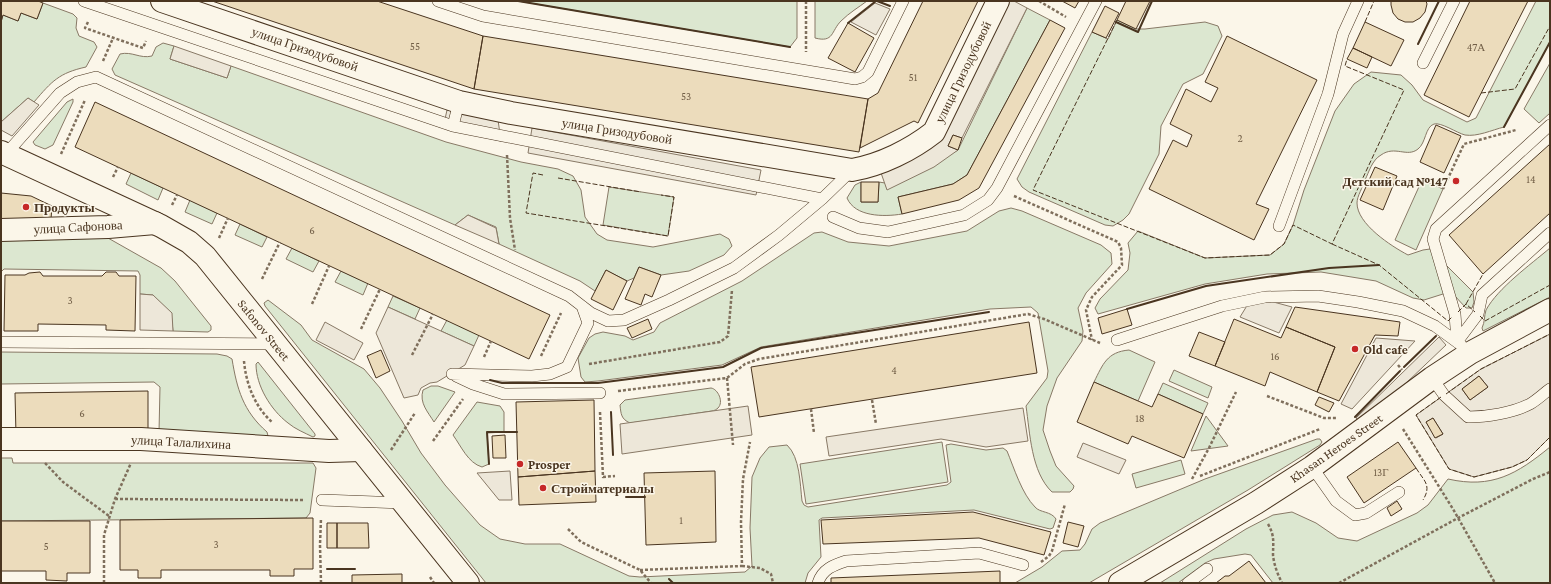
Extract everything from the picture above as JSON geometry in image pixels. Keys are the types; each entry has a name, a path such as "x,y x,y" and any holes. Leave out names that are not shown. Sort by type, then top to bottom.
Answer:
{"street":[{"name":"улица Гризодубовой","path":"162,1 459,102 511,113 852,170 870,167 920,143 934,132 998,1"},
{"name":"Safonov Street","path":"4,153 155,223 189,242 205,256 468,583"},
{"name":"улица Сафонова","path":"1,230 108,227 155,223"},
{"name":"Khasan Heroes Street","path":"1120,583 1312,467 1432,378 1463,347 1550,310"},
{"name":"улица Талалихина","path":"11,439 141,439 328,451 361,450"}],"lane":[{"path":"84,1 454,126 822,199"},
{"path":"438,1 483,16 855,79 862,77 868,72 902,1"},
{"path":"833,217 859,228 888,232 964,215 988,200 997,188 1096,1"},
{"path":"1279,226 1328,94 1342,34 1358,1"},
{"path":"1423,63 1454,1"},
{"path":"4,153 60,93 77,82 96,77 569,296 591,313 608,321 624,320 734,268 779,235 822,199 852,170"},
{"path":"454,126 459,102"},
{"path":"1463,347 1433,239 1436,230 1550,125"},
{"path":"1463,347 1478,314 1482,295 1550,233"},
{"path":"1116,340 1222,306 1265,297 1318,296 1403,311 1435,326 1463,347"},
{"path":"582,305 588,323 567,367 550,374 532,376 452,374 473,384 504,394 600,393"},
{"path":"1,342 276,344"},
{"path":"1432,378 1444,395 1468,417 1482,417 1524,406 1550,389"},
{"path":"1312,467 1336,501 1355,516 1366,513 1398,492"},
{"path":"322,500 404,503"},
{"path":"818,583 820,576 831,566 846,561 979,553 1023,565"},
{"path":"1188,583 1207,569"}],"path":[{"path":"806,1 806,42"},
{"path":"1039,1 1055,10"},
{"path":"85,28 113,38 96,77"},
{"path":"1443,189 1464,144 1495,136"},
{"path":"506,137 510,218 518,273"},
{"path":"997,188 1118,242 1121,248 1122,265 1092,297 1086,310 1092,340"},
{"path":"220,236 228,218"},
{"path":"262,279 280,242"},
{"path":"312,304 329,266"},
{"path":"567,367 720,342 728,336 734,268"},
{"path":"361,329 380,289"},
{"path":"542,354 561,312"},
{"path":"412,355 433,314"},
{"path":"600,393 727,378 745,364 759,359 1028,314 1044,319 1104,345"},
{"path":"244,344 244,363 248,384 257,404 274,423"},
{"path":"727,378 733,445"},
{"path":"433,441 473,384"},
{"path":"1192,479 1236,392"},
{"path":"1267,396 1324,418 1342,418"},
{"path":"872,400 876,424"},
{"path":"811,409 814,433"},
{"path":"600,411 602,477 615,476"},
{"path":"378,471 415,413"},
{"path":"1200,476 1326,427"},
{"path":"11,439 63,482 109,516"},
{"path":"104,583 104,535 115,499 141,439"},
{"path":"742,566 741,522 743,479 750,442"},
{"path":"1412,442 1495,583"},
{"path":"1339,583 1458,518 1533,479 1550,472"},
{"path":"115,499 322,500"},
{"path":"1256,502 1273,534 1273,558 1282,583"},
{"path":"1023,565 1035,565 1049,556 1052,551 1065,504"},
{"path":"568,529 581,542 640,570 651,583"},
{"path":"320,545 320,583"},
{"path":"640,570 742,566 760,568 771,574 773,583"}],"green space":[{"path":"518,1 797,1 797,38 790,47"},
{"path":"815,1 867,1 841,21 829,37 826,39 821,39 815,38"},
{"path":"1536,1 1550,1 1550,42 1504,127 1479,134 1465,135 1445,126 1434,124 1429,128 1423,143 1418,149 1410,152 1386,152 1378,157 1371,166 1357,200 1358,211 1363,219 1376,234 1384,240 1408,255 1430,249 1473,292 1474,302 1472,308 1466,308 1454,295 1443,294 1424,300 1413,298 1376,281 1321,272 1267,274 1205,284 1098,314 1095,308 1100,299 1128,270 1130,253 1128,243 1138,231 1205,258 1270,255 1284,244 1293,225 1304,190 1335,111 1354,84 1371,72 1401,75 1412,85 1423,100 1467,122 1476,118"},
{"path":"43,3 73,14 77,18 76,28 79,36 94,42 97,47 86,67 62,75 51,83 34,102 28,98 1,122 1,22 3,15 18,21 21,13 37,19"},
{"path":"1027,8 1050,20 967,175 953,184 898,197 902,214 879,215 856,209 847,198 855,185 861,182 861,202 878,202 879,182 885,183 887,189 958,150"},
{"path":"1117,20 1136,29 1205,22 1218,26 1222,36 1203,74 1183,84 1161,126 1159,154 1129,214 1113,226 1105,225 1029,192 1022,187 1017,179 1092,32 1108,39"},
{"path":"163,43 174,46 170,59 227,78 231,66 446,142 521,162 558,169 573,176 581,190 585,217 597,234 607,240 653,247 720,234 729,239 732,246 724,255 689,271 661,275 639,267 634,278 627,281 606,270 595,291 580,281 499,244 496,227 468,215 455,225 115,75 112,69 120,54 128,53 144,57 152,56 156,47"},
{"path":"1550,63 1550,113 1539,123 1524,109"},
{"path":"73,99 53,145 45,149 35,145 33,142 67,102"},
{"path":"131,173 163,188 158,200 126,184"},
{"path":"1422,180 1443,189 1416,250 1395,240"},
{"path":"609,187 674,197 668,236 603,225"},
{"path":"190,200 217,213 212,224 185,212"},
{"path":"1011,208 1022,211 1101,245 1111,253 1112,264 1086,293 1078,308 1083,331 1082,341 1057,378 1047,406 1043,430 1056,466 1074,486 1070,492 1052,492 1045,484 1036,463 1030,440 1026,406 1047,378 1048,371 1038,313 1031,307 990,309 761,347 722,365 598,381 585,382 581,377 578,358 589,338 595,334 603,332 625,336 633,340 654,332 660,323 742,281 814,233 822,232 848,242 889,246 967,231 999,211"},
{"path":"240,224 267,237 262,247 235,235"},
{"path":"108,238 161,268 175,281 211,326 211,330 208,332 173,331 171,313 153,295 140,294 140,275 138,271 4,269 1,272 1,240"},
{"path":"292,248 319,261 313,272 286,259"},
{"path":"1550,248 1550,297 1483,331 1482,328 1486,310 1498,293"},
{"path":"341,271 368,283 363,295 335,282"},
{"path":"393,296 420,308 415,319 388,307"},
{"path":"268,300 301,325 312,340 364,369 380,388 421,453 445,485 480,525 500,539 525,544 560,544 629,576 640,577 745,572 752,566 750,528 752,477 760,458 769,447 787,445 795,456 799,471 802,501 804,505 808,507 947,485 951,482 946,445 951,444 986,450 1003,448 1007,451 1030,502 1037,509 1054,516 1056,519 1053,528 1050,529 974,510 822,518 819,520 821,557 808,573 805,583 486,583 265,306 264,303"},
{"path":"447,320 479,335 474,346 441,331"},
{"path":"1129,350 1155,362 1138,401 1094,382 1103,364 1111,356 1122,351"},
{"path":"1,352 217,354 227,356 232,359 236,380 242,399 252,416 267,432 268,436 159,432 160,387 154,382 1,384"},
{"path":"258,362 315,434 315,436 313,437 291,425 282,418 270,404 259,381 256,364"},
{"path":"1174,370 1212,387 1208,398 1169,381"},
{"path":"1163,383 1208,403 1203,414 1158,394"},
{"path":"431,386 438,386 455,392 434,422 422,399 423,390"},
{"path":"711,388 718,393 720,399 720,405 714,411 630,423 623,418 621,414 620,405 625,400"},
{"path":"477,402 500,406 504,412 504,432 487,433 489,464 482,467 477,465 469,458 453,435"},
{"path":"1206,416 1228,446 1191,451"},
{"path":"1320,439 1322,442 1320,445 1248,490 1089,583 1015,583 1042,567 1062,551 1080,550 1085,544 1092,529 1100,523 1205,479"},
{"path":"942,442 948,482 806,504 800,464"},
{"path":"1550,447 1550,583 1273,583 1251,555 1245,554 1214,559 1205,563 1178,583 1160,583 1246,529 1273,515 1292,512 1316,523 1338,538 1357,541 1417,513 1428,505 1448,479 1464,482 1478,482 1503,477 1526,465"},
{"path":"1,458 12,458 13,463 313,463 316,468 310,513 306,518 1,521"},
{"path":"1181,460 1185,474 1136,488 1132,474"}],"shaded area":[{"path":"1007,1 1014,1 1027,8 962,138 953,135 948,146 958,150 934,167 887,190 880,170 923,149"},
{"path":"875,3 890,9 876,35 851,22"},
{"path":"174,46 231,66 227,78 170,59"},
{"path":"28,98 39,105 12,136 1,130 1,122"},
{"path":"447,110 498,120 501,141 443,128"},
{"path":"532,128 761,170 756,195 528,153"},
{"path":"468,215 496,228 499,244 455,225"},
{"path":"140,294 153,295 172,313 173,331 140,330"},
{"path":"1266,300 1292,307 1279,333 1240,317 1248,304"},
{"path":"388,307 474,346 465,365 437,382 430,383 421,388 418,395 404,398 376,333"},
{"path":"325,322 363,343 354,360 316,340"},
{"path":"1550,334 1550,437 1527,460 1512,467 1474,477 1449,469 1416,415 1481,369","holes":["1479,376 1488,387 1470,400 1462,389","1433,418 1443,434 1436,438 1426,422"]},
{"path":"1439,337 1446,345 1362,425 1356,418"},
{"path":"1376,338 1415,341 1352,409 1341,404"},
{"path":"748,406 752,435 622,454 620,424"},
{"path":"1023,408 1028,441 986,447 941,439 829,456 826,437"},
{"path":"1083,443 1126,460 1119,474 1077,457"},
{"path":"510,471 512,500 499,500 477,473"}],"building":[{"path":"1,1 38,1 43,3 37,19 21,13 18,21 3,15 1,22"},
{"path":"212,1 377,1 483,36 474,89"},
{"path":"923,1 978,1 918,123 914,121 860,148 868,99 878,93"},
{"path":"1062,1 1079,1 1075,8"},
{"path":"1126,1 1150,1 1136,29 1117,20"},
{"path":"1391,1 1426,1 1427,4 1425,12 1420,18 1413,22 1405,22 1398,19 1393,13"},
{"path":"1470,1 1528,1 1469,117 1424,95"},
{"path":"1105,6 1119,13 1106,38 1092,32"},
{"path":"1050,20 1065,28 979,188 959,200 902,214 898,197 953,184 967,175"},
{"path":"1365,22 1404,40 1391,66 1353,48"},
{"path":"848,23 874,38 855,72 828,58"},
{"path":"483,36 868,99 859,152 474,89"},
{"path":"1227,36 1317,80 1256,204 1269,209 1254,240 1149,189 1173,140 1187,147 1192,135 1170,124 1186,89 1211,102 1218,88 1205,82"},
{"path":"1353,48 1372,57 1367,68 1347,59"},
{"path":"95,102 550,315 529,359 75,147"},
{"path":"1436,125 1461,136 1444,173 1420,162"},
{"path":"953,135 962,138 958,150 948,146"},
{"path":"1550,144 1550,213 1483,274 1449,235"},
{"path":"1375,167 1397,176 1383,210 1360,200"},
{"path":"861,182 879,182 878,202 861,202"},
{"path":"1,193 31,196 52,206 51,219 1,220"},
{"path":"639,267 661,275 652,297 645,294 641,305 625,299"},
{"path":"606,270 627,281 613,310 591,299"},
{"path":"40,272 43,276 102,276 106,272 116,272 119,276 136,276 135,331 106,330 106,325 38,324 38,331 4,331 5,275 25,275"},
{"path":"1295,307 1400,322 1398,336 1375,335 1339,401 1317,392 1335,347 1286,327"},
{"path":"1127,309 1132,325 1102,334 1098,318"},
{"path":"648,319 652,329 632,338 627,328"},
{"path":"1234,319 1281,338 1286,327 1335,347 1317,392 1270,372 1265,386 1215,366"},
{"path":"1029,322 1037,373 759,417 751,367"},
{"path":"1199,332 1225,342 1215,366 1189,356"},
{"path":"381,350 390,371 376,378 367,356"},
{"path":"1479,376 1488,387 1470,400 1462,389"},
{"path":"1094,382 1152,407 1158,394 1203,414 1184,458 1132,436 1128,444 1077,422"},
{"path":"148,391 148,433 16,435 15,393"},
{"path":"1319,397 1334,403 1329,412 1315,405"},
{"path":"594,400 595,471 518,477 516,402"},
{"path":"1433,418 1443,434 1435,438 1426,422"},
{"path":"505,435 506,458 493,458 492,436"},
{"path":"1398,442 1416,468 1364,503 1347,477"},
{"path":"595,471 596,502 519,505 518,477"},
{"path":"715,471 716,542 646,545 644,473"},
{"path":"1397,501 1402,509 1391,516 1387,508"},
{"path":"973,512 1051,532 1044,555 979,538 823,544 821,520"},
{"path":"313,518 313,569 294,569 294,576 270,576 270,570 161,570 161,578 138,578 138,570 120,570 120,520"},
{"path":"1,521 90,521 90,573 67,573 67,581 46,580 46,571 1,571"},
{"path":"1068,522 1084,526 1078,547 1063,543"},
{"path":"327,523 337,523 337,548 327,548"},
{"path":"337,523 368,523 369,548 337,548"},
{"path":"1249,561 1266,583 1216,583 1225,576 1229,576"},
{"path":"1000,571 1000,583 831,583 831,578"},
{"path":"402,574 402,583 352,583 352,575"}],"fence":[{"path":"1365,22 1374,1"},
{"path":"1117,20 1033,190 1205,258 1270,255 1284,244 1293,225 1332,244 1404,90 1345,66 1347,59"},
{"path":"1481,93 1515,89 1550,26"},
{"path":"543,175 533,173 526,213 668,236 674,197 661,195"},
{"path":"558,178 641,192"},
{"path":"1332,244 1379,265 1448,321 1452,317"},
{"path":"1466,304 1483,274"},
{"path":"1480,316 1485,321 1550,285"},
{"path":"1458,312 1466,304 1475,312"},
{"path":"1446,394 1481,369 1550,334"},
{"path":"1441,397 1416,415 1449,469 1474,477 1512,467 1527,460 1550,437"},
{"path":"1416,468 1427,487 1426,495 1423,500"}],"wall":[{"path":"518,1 790,47"},
{"path":"848,23 876,1"},
{"path":"877,1 890,6"},
{"path":"1116,22 1138,32 1152,1"},
{"path":"1418,44 1439,1"},
{"path":"1504,127 1550,42"},
{"path":"1127,309 1206,286 1329,268 1379,265"},
{"path":"490,380 502,383 598,383 723,367 761,348 989,312"},
{"path":"1404,367 1436,336"},
{"path":"1355,417 1400,371"},
{"path":"611,412 613,455"},
{"path":"489,464 487,432 517,432"},
{"path":"626,497 645,497"},
{"path":"327,569 355,569"},
{"path":"669,579 673,583"}],"place":[{"name":"Детский сад №147","path":"1456,181"},
{"name":"Продукты","path":"26,207"},
{"name":"Old cafe","path":"1355,349"},
{"name":"Prosper","path":"520,464"},
{"name":"Стройматериалы","path":"543,488"}]}
